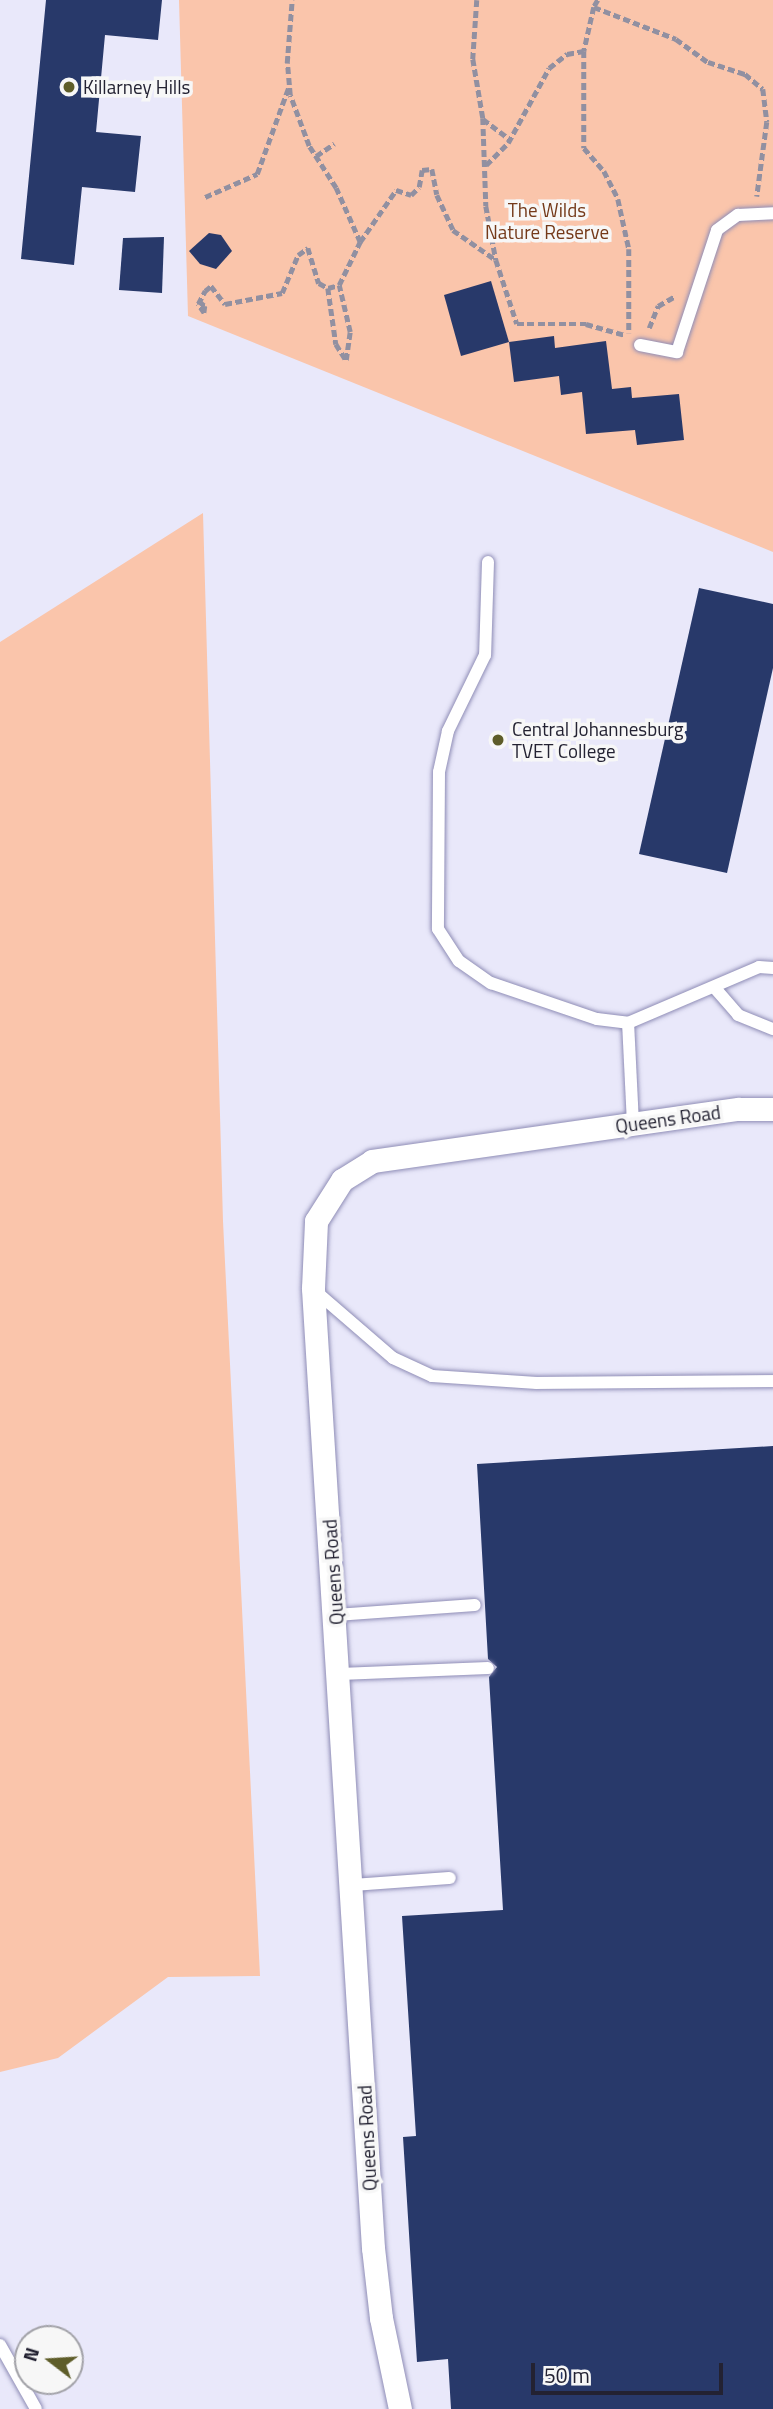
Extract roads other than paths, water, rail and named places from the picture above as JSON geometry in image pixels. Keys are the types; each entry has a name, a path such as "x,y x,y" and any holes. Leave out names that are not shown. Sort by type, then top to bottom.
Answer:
{"street":[{"name":"Queens Road","path":"400,2409 381,2318 373,2248 340,1674 313,1288 316,1221 333,1190 354,1170 412,1153 773,1109"}],"lane":[{"path":"645,347 677,352 717,230 737,215 756,211 773,213"},
{"path":"488,562 485,654 448,732 439,772 438,929 459,961 491,984 597,1019 628,1023 759,967 773,968"},
{"path":"714,987 738,1015 773,1029"},
{"path":"628,1023 633,1124"},
{"path":"313,1288 393,1358 432,1376 537,1383 773,1381"},
{"path":"336,1615 475,1605"},
{"path":"340,1674 488,1668"},
{"path":"352,1885 450,1878"},
{"path":"0,2345 36,2409"}],"place":[{"name":"Killarney Hills","path":"69,87"},
{"name":"Central Johannesburg TVET College","path":"498,740"}],"park label":[{"name":"The Wilds Nature Reserve","path":"547,221"}]}
